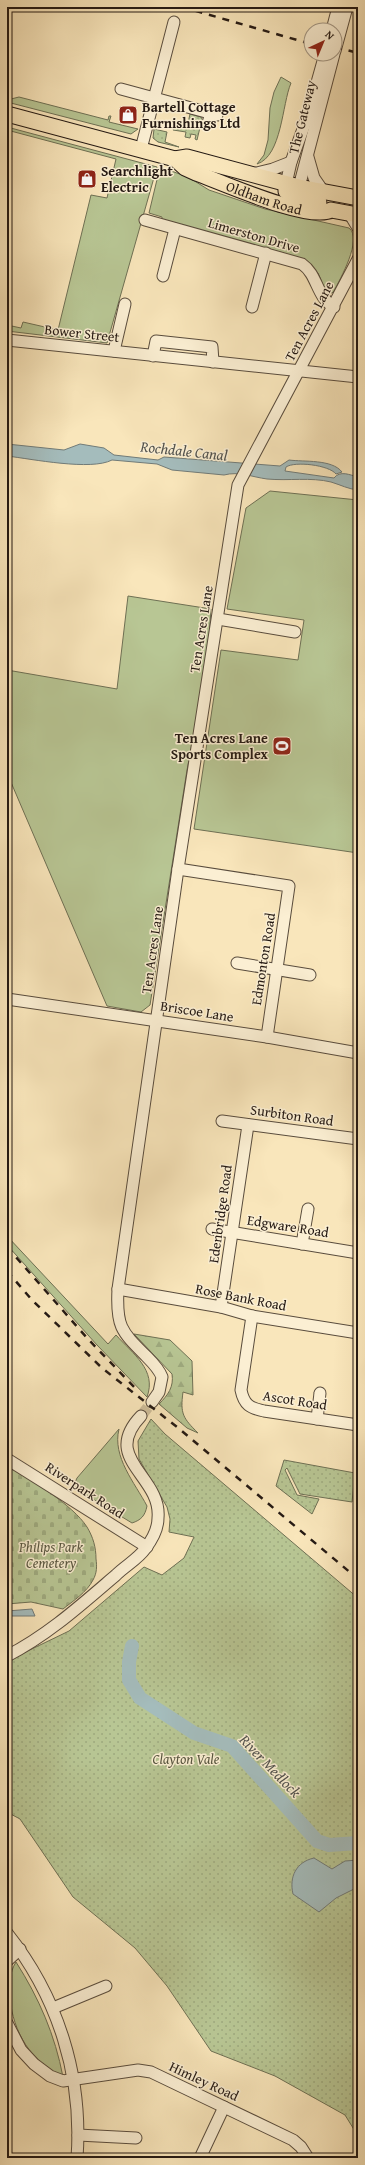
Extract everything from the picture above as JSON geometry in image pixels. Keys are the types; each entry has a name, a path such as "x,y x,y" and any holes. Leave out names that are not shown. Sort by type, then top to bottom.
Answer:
{"highway":[{"name":"Oldham Road","path":"7,114 175,159 185,168 196,173 268,201 294,194 323,191 358,198"},
{"name":"Oldham Road","path":"175,159 187,157 253,174 294,194"},
{"path":"294,194 326,204 331,210 353,214"}],"street":[{"path":"334,22 338,7"},
{"path":"343,22 347,7"},
{"path":"141,149 174,22"},
{"name":"The Gateway","path":"294,194 291,162 308,118 324,62"},
{"name":"The Gateway","path":"294,194 308,157 332,62"},
{"path":"121,89 154,97 212,117"},
{"path":"308,157 314,178 323,191"},
{"path":"253,174 273,169 291,162"},
{"path":"353,214 358,228"},
{"name":"Limerston Drive","path":"145,220 176,230 295,262 308,268 321,296 334,307"},
{"path":"163,276 176,230"},
{"path":"252,307 266,253"},
{"name":"Ten Acres Lane","path":"152,1402 159,1392 162,1377 156,1366 120,1326 117,1310 118,1289 158,1020 178,869 238,484 334,307 358,259"},
{"path":"114,351 125,304"},
{"name":"Bower Street","path":"7,340 358,377"},
{"path":"218,618 295,632"},
{"name":"Edmonton Road","path":"178,869 289,886 267,1037"},
{"path":"237,963 310,975"},
{"name":"Briscoe Lane","path":"7,999 158,1020 358,1053"},
{"name":"Surbiton Road","path":"222,1121 358,1140"},
{"name":"Edenbridge Road","path":"221,1307 248,1125"},
{"path":"302,1244 308,1209"},
{"name":"Edgware Road","path":"212,1229 358,1253"},
{"name":"Rose Bank Road","path":"118,1289 221,1307 252,1316 358,1333"},
{"name":"Ascot Road","path":"252,1316 241,1390 244,1401 251,1408 358,1426"},
{"path":"317,1419 320,1394"},
{"path":"7,1656 44,1636 86,1602 147,1547 158,1525 158,1511 152,1493 126,1447 129,1432 141,1416"},
{"name":"Riverpark Road","path":"7,1458 147,1547"},
{"path":"7,1933 20,1949 34,1971 53,2008 66,2044 74,2080 78,2135 77,2158"},
{"path":"7,1961 20,1949"},
{"path":"53,2008 106,1986"},
{"name":"Himley Road","path":"7,2023 21,2050 42,2071 63,2081 144,2071 293,2140 301,2147 308,2158"},
{"path":"200,2158 224,2107"},
{"path":"78,2135 136,2138"}],"green space":[{"path":"281,77 291,83 280,128 272,151 265,159 257,164 264,155 268,140 270,108 274,92"},
{"path":"19,97 108,120 109,116 111,116 109,122 138,129 131,134 7,102 7,100"},
{"path":"190,114 201,117 202,119 197,140 195,139 196,135 191,134 190,138 185,137 186,132 173,130 175,124 181,121 188,123"},
{"path":"7,127 157,167 107,343 7,331 7,325 21,328 23,322 58,330 91,195 107,198 116,159 7,130"},
{"path":"154,129 167,132 165,142 179,147 158,142 153,138"},
{"path":"160,167 188,177 209,190 265,209 349,228 353,233 352,250 345,269 334,291 332,293 326,292 318,273 284,255 284,253 162,222 162,217 149,213"},
{"name":"Ten Acres Lane Sports Complex","path":"270,491 358,500 358,853 194,829 221,650 298,660 304,620 227,609 246,508"},
{"path":"128,596 211,609 207,667 187,770 150,1005 141,1012 107,1006 7,773 7,670 117,689"},
{"path":"7,1236 108,1344 116,1335 136,1356 142,1363 149,1379 147,1397 97,1345 7,1245"},
{"path":"134,1334 170,1340 192,1361 193,1395 183,1392 182,1411 186,1419 198,1433 187,1428 159,1404 170,1390 172,1374"},
{"name":"Clayton Vale","path":"151,1419 165,1434 358,1598 358,2136 345,2115 275,2076 211,2051 167,1986 135,1948 73,1897 20,1819 7,1812 7,1661 69,1631 144,1567 162,1575 184,1558 194,1537 169,1532 170,1519 167,1507 139,1459 138,1441"},
{"path":"119,1429 119,1450 122,1460 147,1506 142,1517 132,1523 73,1487 77,1478"},
{"path":"284,1460 355,1473 352,1502 300,1494 287,1468 285,1470 297,1495 319,1499 312,1514 276,1486"},
{"name":"Philips Park Cemetery","path":"7,1466 62,1501 87,1527 92,1538 97,1564 94,1577 84,1592 63,1609 31,1602 7,1604"},
{"path":"16,1962 32,1989 45,2017 56,2046 63,2077 52,2071 33,2054 26,2045 15,2023 12,2011 10,1984 11,1975"}],"water":[{"path":"7,444 64,450 80,444 104,448 114,455 158,460 164,457 280,466 289,460 325,463 332,465 342,472 336,474 326,468 304,464 290,465 286,467 285,471 334,478 339,474 348,474 358,477 358,490 331,482 307,479 267,479 240,474 224,475 172,470 157,464 112,460 102,463 76,464 7,456"},
{"path":"32,1609 35,1616 7,1616 7,1611"},
{"path":"314,1858 332,1869 345,1861 358,1860 358,1887 336,1898 319,1912 293,1894 292,1888 295,1871 303,1863"}],"waterway":[{"name":"River Medlock","path":"132,1646 129,1662 129,1680 140,1698 194,1733 232,1746 317,1841 329,1845 358,1843"}],"tunnel":[{"path":"141,1416 152,1402"}],"railway":[{"path":"182,7 303,42"},
{"path":"343,49 358,53"},
{"path":"7,1247 88,1339 137,1390"},
{"path":"7,1271 32,1300 102,1368 177,1427 358,1579"}],"place":[{"name":"Bartell Cottage Furnishings Ltd","path":"128,115"},
{"name":"Searchlight Electric","path":"87,179"},
{"name":"Ten Acres Lane Sports Complex","path":"282,746"}],"water label":[{"name":"Rochdale Canal","path":"184,451"}]}
